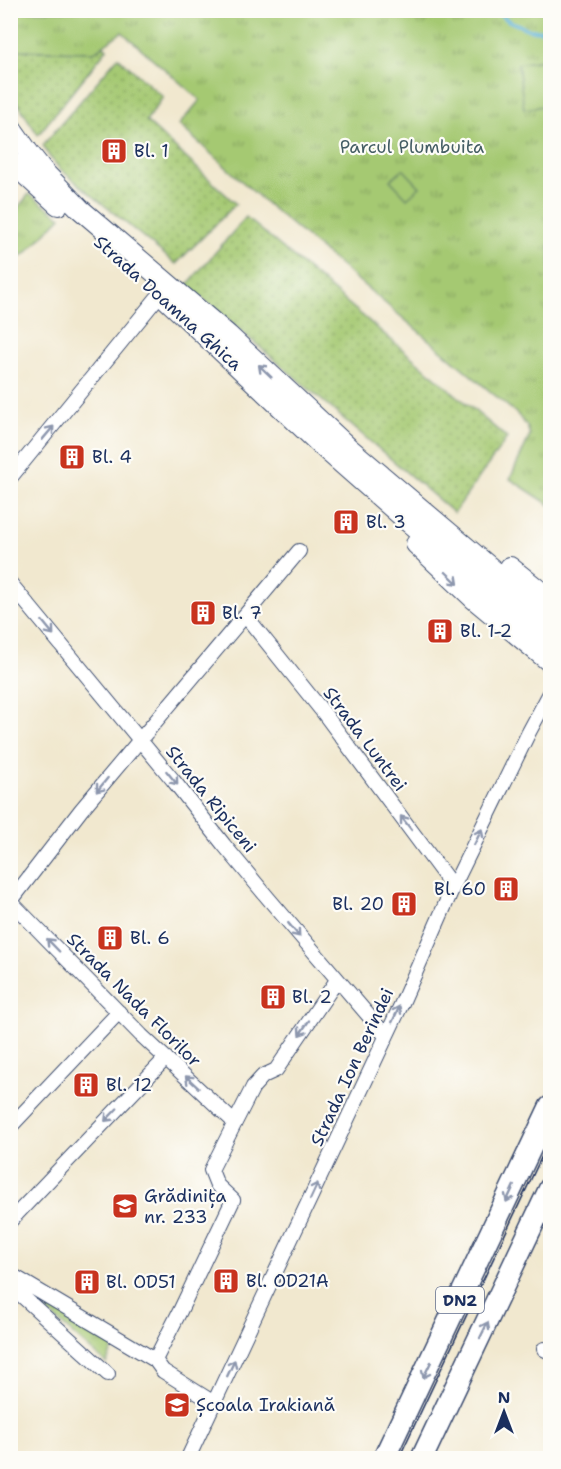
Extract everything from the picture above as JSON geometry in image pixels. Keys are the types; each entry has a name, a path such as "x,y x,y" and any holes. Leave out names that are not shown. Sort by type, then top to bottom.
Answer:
{"main road":[{"name":"Strada Doamna Ghica","path":"10,126 36,163 61,191 228,335 308,411 379,485"},
{"name":"Strada Doamna Ghica","path":"10,161 115,253 155,301 323,447 379,485"},
{"name":"Strada Doamna Ghica","path":"308,411 331,423 379,463 543,613"},
{"name":"Strada Doamna Ghica","path":"323,447 352,487 474,599 550,662"},
{"path":"379,485 543,613 550,639"},
{"name":"DN2","path":"384,1458 550,1107"},
{"name":"DN2","path":"422,1458 550,1188"}],"street":[{"path":"10,478 155,301"},
{"path":"11,902 81,810 299,551"},
{"name":"Strada Ripiceni","path":"10,583 231,854 386,1036"},
{"name":"Strada Luntrei","path":"245,615 323,712 453,887"},
{"name":"Strada Ion Berindei","path":"188,1458 424,956 453,887 550,693"},
{"name":"Strada Nada Florilor","path":"11,902 119,1012 234,1122"},
{"path":"155,1359 232,1200 217,1185 211,1170 234,1122 253,1087 263,1076 276,1070 337,980"},
{"path":"10,1127 119,1012"},
{"path":"10,1221 166,1058"},
{"path":"10,1274 155,1359 163,1371 214,1403"},
{"path":"10,1285 108,1374"}],"green space":[{"name":"Parcul Plumbuita","path":"11,11 550,11 550,505 510,479 530,435 527,426 517,414 266,203 179,125 200,100 122,32 94,52 11,50"},
{"path":"104,46 107,49 38,135 11,93 11,50 93,52"},
{"path":"118,57 163,97 146,121 236,204 176,264 60,169 43,145"},
{"path":"550,59 550,105 524,109 518,64"},
{"path":"403,169 420,187 407,198 390,180"},
{"path":"29,194 61,217 25,254 11,259 11,216"},
{"path":"246,217 507,438 454,513 187,285"},
{"path":"11,1280 116,1343 106,1363"}],"waterway":[{"path":"494,10 509,21 530,30 550,31"}],"tram line":[{"path":"399,1458 550,1139"}],"place":[{"name":"Bl. 1","path":"114,151"},
{"name":"Bl. 4","path":"72,457"},
{"name":"Bl. 3","path":"346,522"},
{"name":"Bl. 7","path":"203,613"},
{"name":"Bl. 1-2","path":"440,631"},
{"name":"Bl. 60","path":"506,889"},
{"name":"Bl. 20","path":"404,904"},
{"name":"Bl. 6","path":"110,938"},
{"name":"Bl. 2","path":"273,997"},
{"name":"Bl. 12","path":"86,1085"},
{"name":"Grădinița nr. 233","path":"125,1206"},
{"name":"Bl. OD21A","path":"226,1281"},
{"name":"Bl. OD51","path":"87,1282"},
{"name":"Școala Irakiană","path":"177,1405"}]}
